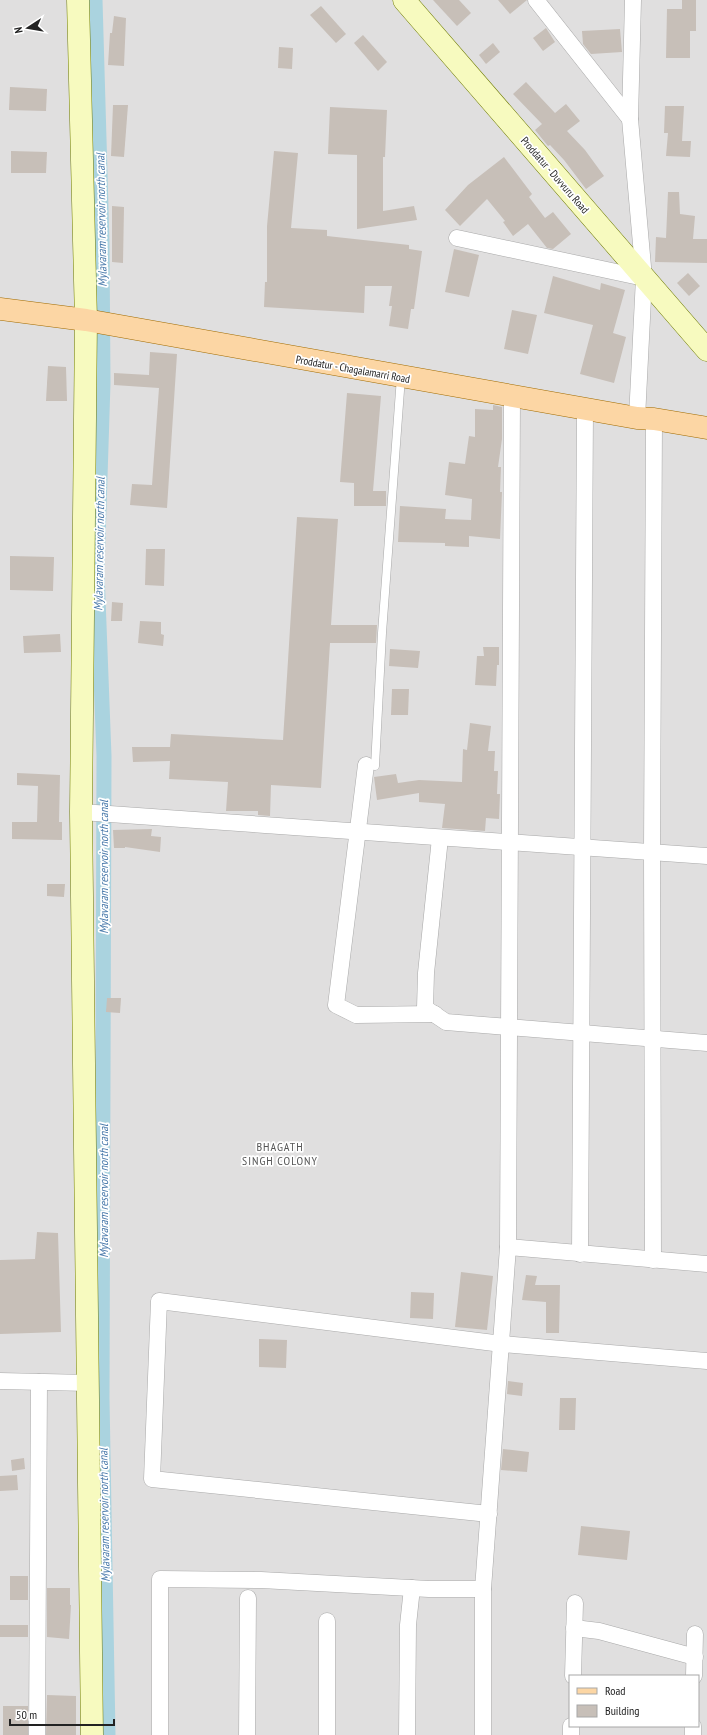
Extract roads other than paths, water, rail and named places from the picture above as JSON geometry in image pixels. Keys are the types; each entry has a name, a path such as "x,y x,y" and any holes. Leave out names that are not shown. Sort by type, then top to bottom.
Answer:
{"main road":[{"path":"78,0 86,320 81,812 92,1735"},
{"name":"Proddatur - Duvvuru Road","path":"404,0 707,350"},
{"name":"Proddatur - Chagalamarri Road","path":"0,309 86,320 512,397 707,428"}],"street":[{"path":"536,0 630,119"},
{"path":"633,0 630,119 644,278 652,852 653,1260"},
{"path":"457,238 644,278"},
{"path":"483,1735 483,1589 508,1247 512,397"},
{"path":"580,1254 585,409"},
{"path":"371,766 357,832 336,1004 356,1015 435,1014"},
{"path":"81,812 440,838 583,846 707,856"},
{"path":"440,838 425,1008 446,1022 509,1026 652,1040 707,1043"},
{"path":"508,1247 707,1264"},
{"path":"489,1514 152,1479 159,1301 502,1344 707,1361"},
{"path":"0,1381 88,1383"},
{"path":"37,1735 39,1382"},
{"path":"160,1735 160,1579 261,1580 412,1588 483,1589"},
{"path":"407,1735 408,1626 412,1588"},
{"path":"246,1735 248,1598"},
{"path":"572,1675 575,1603"},
{"path":"327,1735 328,1621"},
{"path":"574,1628 599,1631 695,1657"},
{"path":"694,1675 695,1634"}],"lane":[{"path":"371,766 401,377"}],"waterway":[{"name":"Mylavaram reservoir north canal","path":"95,0 102,243 103,383 97,572 104,756 102,1398 108,1735"}],"district":[{"name":"BHAGATH SINGH COLONY","path":"280,1153"}]}
